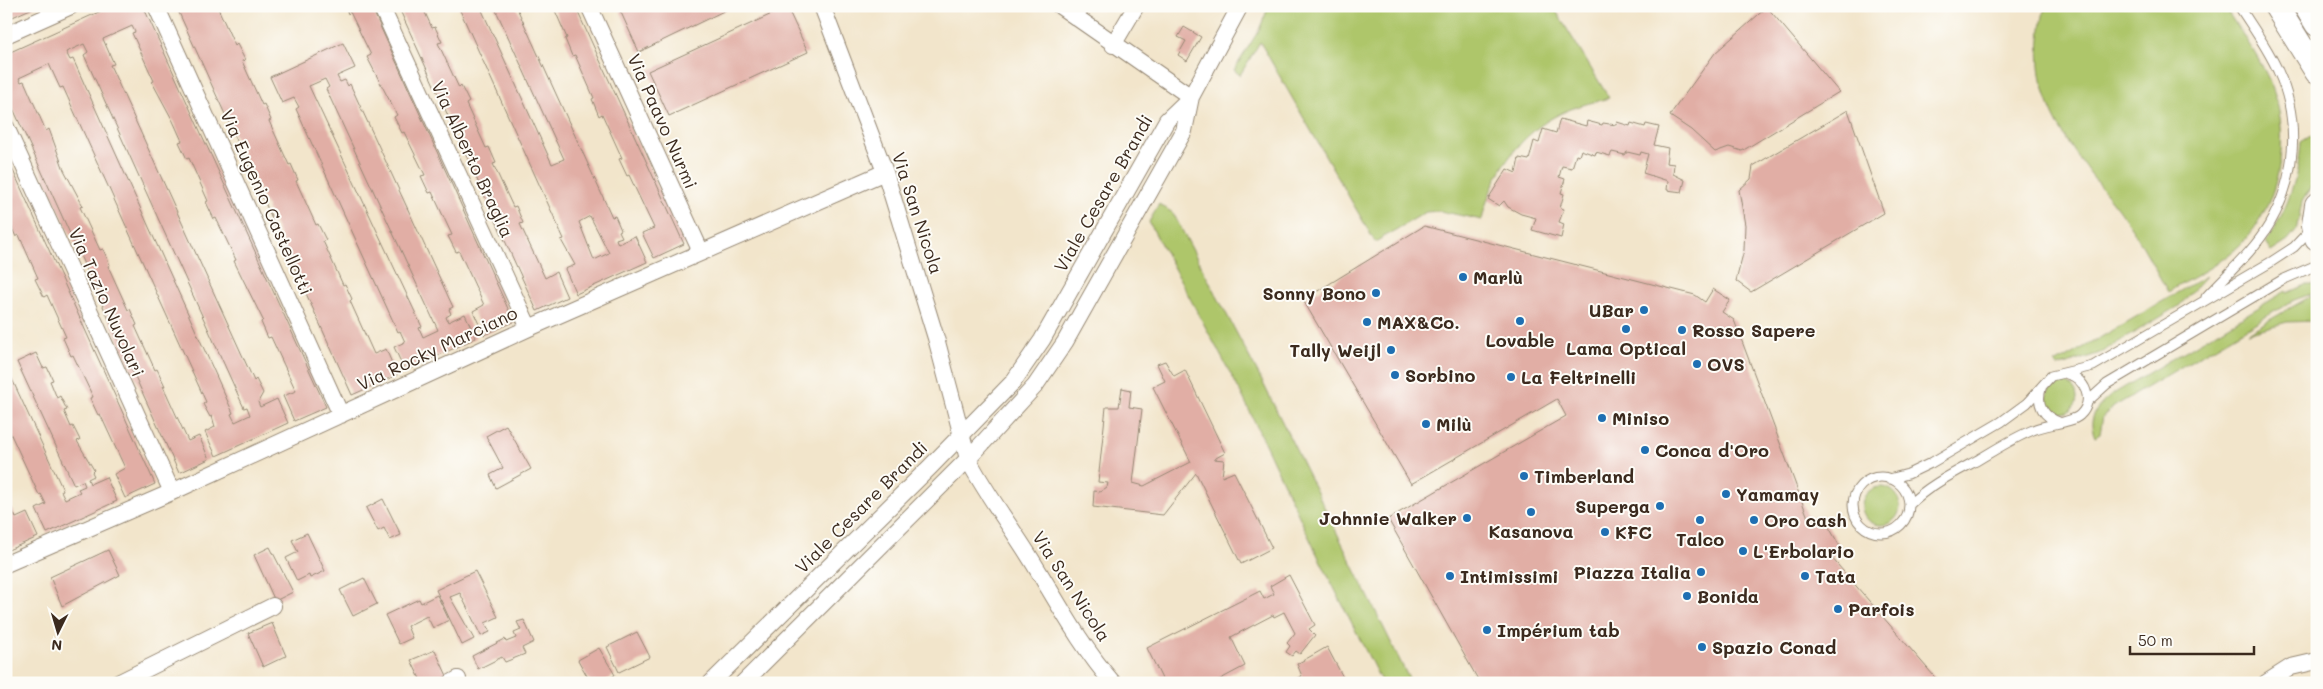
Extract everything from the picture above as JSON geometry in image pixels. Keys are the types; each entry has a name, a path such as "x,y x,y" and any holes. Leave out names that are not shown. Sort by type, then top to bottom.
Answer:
{"street":[{"path":"6,35 71,6"},
{"name":"Via Eugenio Castellotti","path":"156,6 341,414"},
{"name":"Via Alberto Braglia","path":"381,6 529,328"},
{"name":"Via Paavo Nurmi","path":"589,6 701,252"},
{"name":"Via San Nicola","path":"822,6 885,172 936,338 968,459 1055,601 1113,683"},
{"path":"1060,6 1113,45 1191,97"},
{"path":"1113,45 1136,6"},
{"path":"744,683 968,459 1029,393 1065,342 1184,131 1191,97 1240,6"},
{"path":"2276,6 2317,72"},
{"path":"2306,6 2317,24"},
{"name":"Viale Cesare Brandi","path":"711,683 961,436 1012,382 1028,361 1167,120 1191,97"},
{"name":"Via Tazio Nuvolari","path":"6,128 172,492"},
{"name":"Via Rocky Marciano","path":"6,564 172,492 529,328 885,172"},
{"path":"118,683 273,606"},
{"path":"2266,683 2291,667 2317,661"}],"lane":[{"path":"2200,303 2256,243 2269,226 2280,203 2292,157 2292,117 2286,91 2266,48 2239,6"},
{"path":"2316,223 2294,247 2093,366 2066,374 2051,376 2027,403 2001,422 1920,469 1890,478 1874,478 1866,481 1856,492 1853,509 1860,524 1874,532 1891,531 1904,521 1909,505 1936,484 2018,437 2081,415 2087,402 2107,384 2282,280 2317,265"},
{"path":"2066,374 2081,381 2086,388 2087,402"},
{"path":"2042,386 2039,395 2040,406 2050,418 2059,422"},
{"path":"1890,478 1903,489 1909,505"}],"green space":[{"path":"1269,6 1553,6 1609,98 1560,114 1528,136 1498,175 1491,190 1482,220 1440,211 1426,212 1375,242 1260,42 1240,75 1234,70 1259,30"},
{"path":"2045,6 2224,6 2267,75 2276,99 2282,140 2276,182 2269,202 2247,238 2232,252 2168,292 2132,228 2076,154 2053,115 2041,76 2039,55"},
{"path":"2317,132 2317,176 2302,202 2296,231 2288,241 2271,252 2265,243 2273,231 2290,195 2297,169 2301,142"},
{"path":"1159,204 1173,213 1262,381 1411,683 1382,683 1315,550 1242,395 1149,222"},
{"path":"2206,276 2179,306 2100,353 2058,367 2055,364"},
{"path":"2307,284 2315,284 2317,292 2294,300 2115,406 2103,416 2100,434 2095,437 2092,424 2095,412 2113,394 2286,291 2287,293"},
{"path":"2311,296 2317,296 2317,321 2287,322 2247,333"},
{"path":"2062,383 2073,387 2077,398 2073,409 2062,413 2051,409 2047,398 2051,387"},
{"path":"1881,487 1895,492 1900,506 1895,520 1881,525 1867,520 1862,506 1867,492"}],"building":[{"path":"6,6 37,6 6,20"},
{"path":"112,6 143,6 326,407 294,421 283,396 296,391 271,337 268,338 261,322 263,320 234,261 236,260 216,218 214,219 189,158 187,159 179,142 182,141 173,121 152,82 154,81 132,33 135,32 132,26 103,39 114,64 110,65 254,381 256,379 263,393 258,402 260,407 277,399 288,423 216,456 205,432 215,427 212,416 210,417 203,404 206,402 63,87 60,88 49,64 19,78 21,82 24,81 46,131 49,129 64,170 83,206 80,207 100,250 103,249 110,265 108,266 128,310 130,309 137,325 135,326 155,370 157,369 165,386 163,386 188,441 199,436 209,459 179,473 6,93 6,54","holes":["84,44 88,52 84,55 244,408 247,407 250,415 235,422 231,414 233,413 73,59 70,60 66,52"]},
{"path":"176,6 217,6 235,46 237,44 245,60 242,61 262,105 264,104 271,120 269,121 289,165 291,164 298,180 296,181 316,225 318,224 326,240 323,241 343,285 345,284 352,299 350,301 374,354 386,349 397,375 352,395"},
{"path":"345,6 371,6 514,322 484,335 473,311 484,305 459,251 456,252 448,236 452,235 432,192 429,193 421,176 425,175 404,132 402,133 394,117 397,115 367,57 371,55 350,12 348,14"},
{"path":"398,6 422,6 432,28 435,27 442,42 438,43 459,88 461,86 469,102 466,104 486,148 489,147 496,163 493,164 513,207 516,206 523,223 520,224 545,278 556,272 567,297 537,311"},
{"path":"458,6 480,6 552,164 564,159 494,6 516,6 612,217 615,216 621,230 619,231 622,237 616,239 618,244 635,236 647,262 576,294 565,269 575,265 561,240 564,239","holes":["590,216 609,253 594,260 579,222"]},
{"path":"553,6 575,6 684,244 654,258 642,233 654,228 629,175 627,176 619,159 622,158 602,114 599,116 592,99 594,98 575,55 572,56 565,39 567,38"},
{"path":"618,6 734,6 639,52"},
{"path":"787,7 808,52 669,116 648,71"},
{"path":"1767,7 1839,92 1742,151 1729,147 1715,152 1691,130 1670,116 1715,53"},
{"path":"1184,27 1201,37 1187,61 1178,55 1186,41 1178,37"},
{"path":"343,43 355,68 337,76 340,82 345,80 348,86 350,84 453,307 449,309 451,314 446,317 448,322 465,314 476,338 405,371 394,347 405,342 400,331 398,332 296,109 299,107 294,98 282,103 270,77","holes":["325,79 329,87 326,89 438,330 423,337 419,328 422,327 309,86"]},
{"path":"1848,110 1884,213 1751,292 1736,281 1744,250 1745,225 1739,190 1751,179 1753,166"},
{"path":"1560,119 1586,126 1587,121 1602,125 1603,123 1616,125 1617,122 1630,126 1631,123 1645,127 1646,124 1659,127 1654,145 1668,148 1666,163 1674,164 1673,174 1685,180 1682,192 1667,190 1668,181 1643,173 1648,154 1641,152 1640,155 1627,152 1625,155 1612,152 1610,156 1596,152 1595,155 1581,150 1579,156 1576,155 1572,168 1562,166 1559,177 1565,179 1561,193 1564,194 1560,208 1564,209 1559,222 1564,224 1561,238 1532,230 1536,218 1521,214 1508,207 1504,201 1499,206 1488,199 1507,169 1516,173 1519,158 1529,160 1534,141 1539,143 1543,129 1556,133"},
{"path":"6,155 155,484 125,498 114,474 125,468 100,414 98,415 90,398 93,397 73,355 71,356 63,338 66,337 47,295 44,297 35,279 38,278 19,235 16,237 8,219 12,217 6,205"},
{"name":"Conca d'Oro","path":"1424,226 1695,295 1705,302 1713,289 1730,300 1722,312 1734,320 1810,523 1822,515 1842,550 1831,557 1940,683 1480,683 1388,519 1566,416 1557,399 1411,484 1303,300"},
{"path":"36,353 43,368 47,367 53,380 50,381 57,398 60,396 67,410 64,411 71,427 73,426 80,440 77,441 94,470 92,472 94,476 88,479 90,484 106,477 117,501 47,533 36,509 46,504 41,494 39,495 6,424 6,366 63,490 61,491 65,499 80,492 78,489 85,486 83,481 74,485 17,362"},
{"path":"1165,361 1174,376 1185,370 1225,453 1214,459 1224,460 1222,477 1234,472 1272,548 1241,564 1196,473 1163,515 1093,507 1094,491 1100,492 1107,487 1108,483 1098,482 1106,407 1119,407 1122,388 1131,390 1129,407 1142,409 1133,483 1144,486 1191,462 1153,387 1165,381 1157,364"},
{"path":"506,425 531,469 496,488 490,475 503,468 486,436"},
{"path":"6,496 16,518 27,513 38,537 6,551"},
{"path":"383,499 401,535 390,540 384,528 378,531 366,508"},
{"path":"307,533 325,571 310,578 309,575 297,581 286,558 298,552 292,540"},
{"path":"270,547 293,592 275,601 254,555"},
{"path":"108,550 120,575 62,606 50,577"},
{"path":"475,571 498,617 485,623 490,632 481,636 460,593 450,597 474,639 462,645 436,590"},
{"path":"1289,575 1315,625 1309,629 1315,635 1300,654 1296,651 1292,656 1286,652 1290,646 1287,643 1295,633 1284,612 1274,617 1273,615 1231,637 1245,666 1213,683 1164,683 1147,648 1260,591 1264,599 1274,594 1270,586"},
{"path":"364,578 377,604 353,616 340,590"},
{"path":"437,595 449,620 433,628 427,616 407,626 412,638 399,644 385,615 419,599 421,603"},
{"path":"524,620 534,642 522,648 525,654 505,662 502,657 478,669 472,656 505,639 506,642 516,638 514,633 521,630 517,622"},
{"path":"272,623 286,656 263,667 248,633"},
{"path":"637,632 650,657 619,672 607,647"},
{"path":"1327,647 1346,683 1288,683 1302,676 1297,664"},
{"path":"599,648 615,675 602,683 591,683 578,660"},
{"path":"435,650 448,678 438,683 422,683 411,660"},
{"path":"9,675 12,683 6,681 6,676"}],"place":[{"name":"Marlù","path":"1463,277"},
{"name":"Sonny Bono","path":"1376,293"},
{"name":"UBar","path":"1644,310"},
{"name":"Lovable","path":"1520,321"},
{"name":"MAX&Co.","path":"1367,322"},
{"name":"Lama Optical","path":"1626,329"},
{"name":"Rosso Sapere","path":"1682,330"},
{"name":"Tally Weijl","path":"1391,350"},
{"name":"OVS","path":"1697,364"},
{"name":"Sorbino","path":"1395,375"},
{"name":"La Feltrinelli","path":"1511,377"},
{"name":"Miniso","path":"1602,418"},
{"name":"Milù","path":"1426,424"},
{"name":"Conca d'Oro","path":"1645,450"},
{"name":"Timberland","path":"1524,476"},
{"name":"Yamamay","path":"1726,494"},
{"name":"Superga","path":"1660,506"},
{"name":"Kasanova","path":"1531,512"},
{"name":"Johnnie Walker","path":"1467,518"},
{"name":"Talco","path":"1700,520"},
{"name":"Oro cash","path":"1754,520"},
{"name":"KFC","path":"1605,532"},
{"name":"L'Erbolario","path":"1743,551"},
{"name":"Piazza Italia","path":"1701,572"},
{"name":"Intimissimi","path":"1450,576"},
{"name":"Tata","path":"1805,576"},
{"name":"Bonida","path":"1687,596"},
{"name":"Parfois","path":"1838,609"},
{"name":"Impérium tab","path":"1487,630"},
{"name":"Spazio Conad","path":"1702,647"}]}
